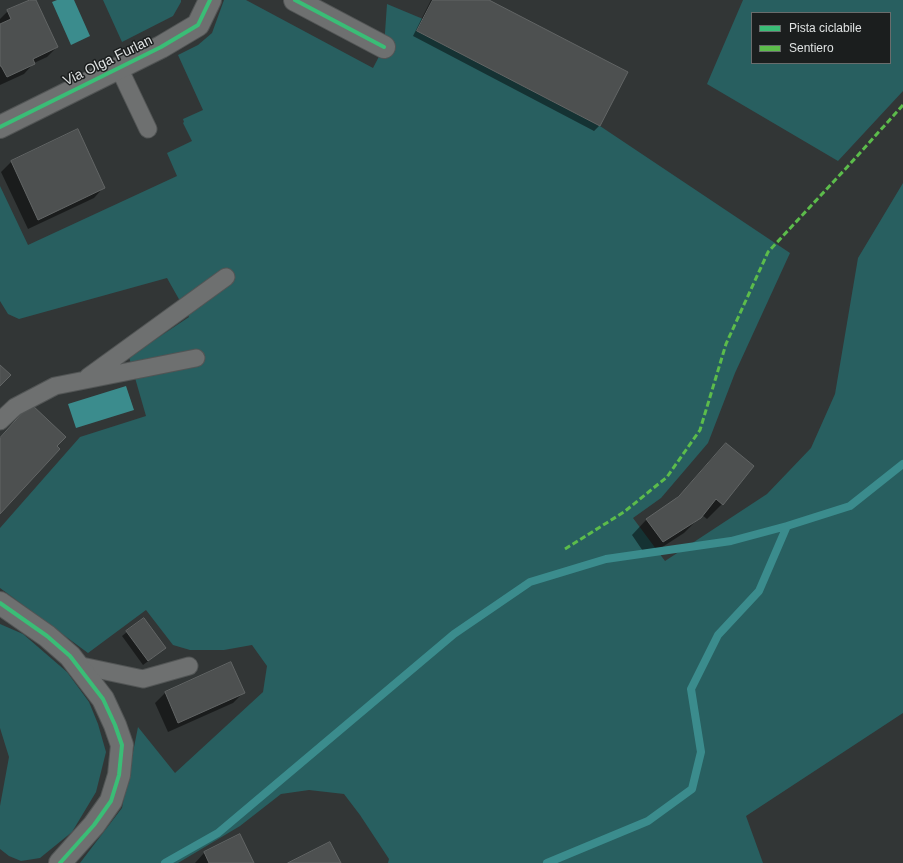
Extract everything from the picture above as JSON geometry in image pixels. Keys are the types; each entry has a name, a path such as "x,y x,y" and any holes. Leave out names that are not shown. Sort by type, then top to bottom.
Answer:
{"street":[{"name":"Via Olga Furlan","path":"0,127 161,48 198,25 210,0"},
{"path":"295,0 384,47"},
{"path":"0,603 48,636 70,656 103,700 116,725 122,745 119,775 111,800 98,819 60,863"}],"lane":[{"path":"119,68 148,130"},
{"path":"83,381 226,277"},
{"path":"0,421 15,407 55,386 196,358"},
{"path":"77,665 142,679 189,666"}],"shaded area":[{"path":"57,0 74,0 90,36 71,45 52,2"},
{"path":"103,0 181,0 181,2 173,16 122,42"},
{"path":"224,0 246,0 373,68 384,47 387,4 423,19 417,31 600,126 790,253 735,373 708,443 661,498 633,518 665,561 767,494 811,448 835,394 858,258 903,183 903,713 746,816 763,863 388,863 389,859 360,815 344,794 309,790 281,794 240,826 178,863 80,863 122,808 138,727 175,773 263,692 267,666 252,645 224,650 190,650 173,645 146,610 88,653 0,588 0,528 80,437 146,416 129,357 189,317 167,278 19,319 8,314 0,301 0,186 28,245 177,176 167,153 192,141 183,123 183,119 203,110 178,55 198,45 212,33"},
{"path":"743,0 903,0 903,91 838,161 707,84"},
{"path":"126,386 134,410 76,428 68,404"},
{"path":"0,624 23,634 67,672 89,702 98,724 106,752 96,792 72,832 40,858 21,861 9,856 0,849 0,806 9,757 0,728"}],"building":[{"path":"30,0 36,0 58,47 33,59 35,64 7,77 0,66 0,24 11,19 7,10"},
{"path":"433,0 489,0 628,72 600,126 417,31"},
{"path":"78,129 105,188 38,220 11,161"},
{"path":"0,365 11,375 0,386"},
{"path":"31,404 66,437 57,446 60,449 0,514 0,438"},
{"path":"726,443 754,466 723,505 716,499 701,518 663,542 646,519 678,497"},
{"path":"144,618 166,648 148,661 126,631"},
{"path":"231,662 245,693 178,723 165,692"},
{"path":"240,834 254,863 209,863 204,852"},
{"path":"330,842 341,863 288,863"}],"waterway":[{"path":"547,863 648,821 692,789 701,752 691,689 718,635 759,591 787,526 850,506 903,464"},
{"path":"165,863 218,833 454,634 530,582 606,559 731,541 787,526"}],"marked path":[{"path":"565,549 624,512 667,477 700,430 726,344 768,252 903,105"}],"cycle path":[{"path":"0,127 161,47 198,25 210,0"},
{"path":"295,0 384,47"},
{"path":"0,603 47,636 70,656 103,699 122,745 119,775 111,801 94,825 60,863"}]}
